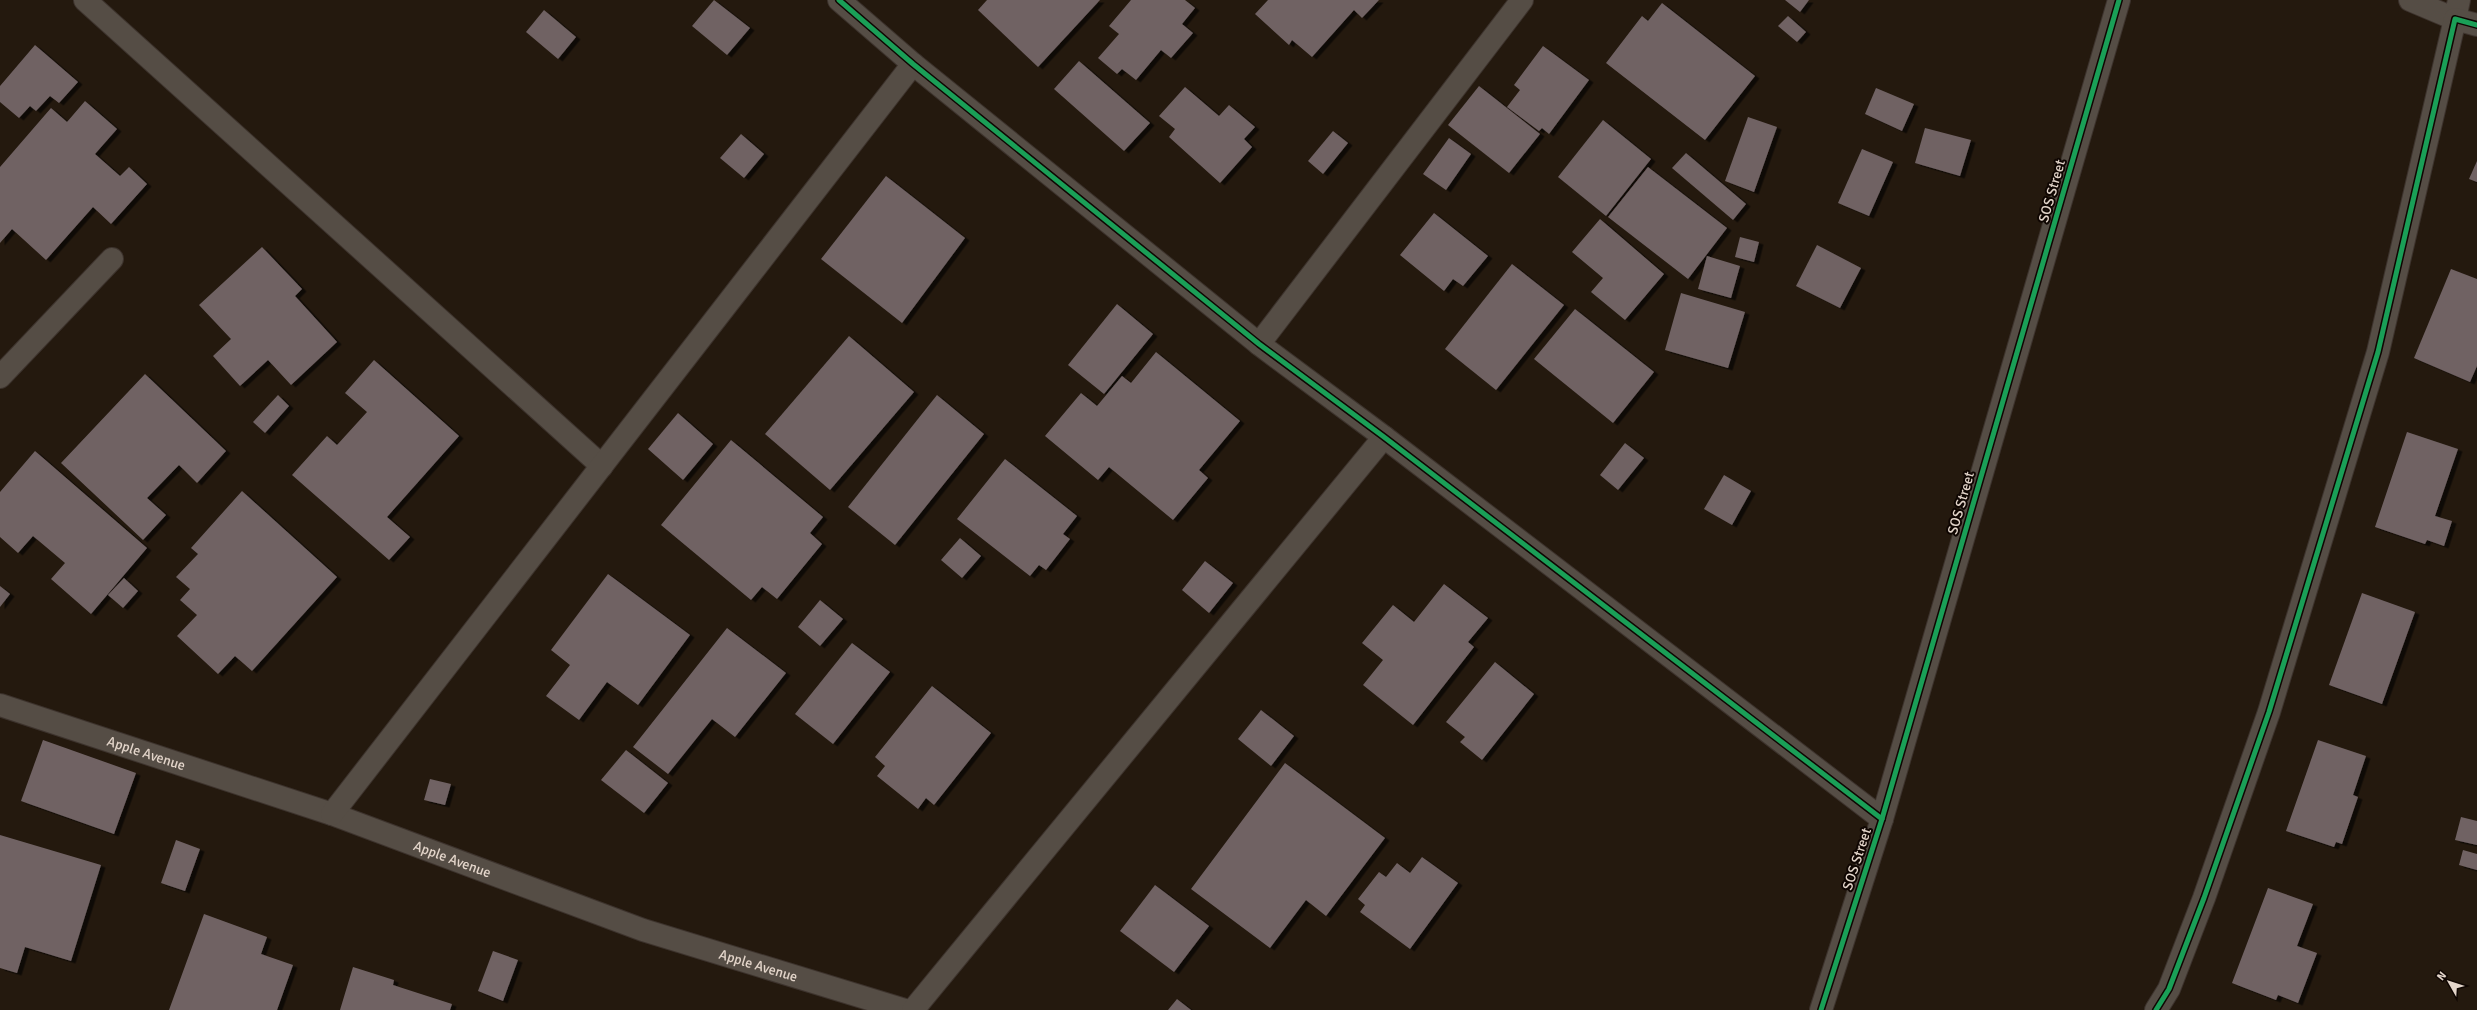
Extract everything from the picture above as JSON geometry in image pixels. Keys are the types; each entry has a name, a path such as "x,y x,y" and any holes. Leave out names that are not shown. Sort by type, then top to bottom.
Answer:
{"street":[{"path":"85,0 602,466"},
{"path":"839,0 913,64 1259,344 1384,437 1882,819"},
{"path":"1259,344 1522,0"},
{"name":"SOS Street","path":"1821,1010 1882,819 2119,0"},
{"path":"2410,0 2457,9 2477,25"},
{"path":"2156,1010 2169,989 2204,898 2269,712 2373,368 2457,9"},
{"path":"332,814 913,64"},
{"path":"0,378 112,259"},
{"path":"913,1010 1384,437"},
{"name":"Apple Avenue","path":"0,705 332,814 643,930 905,1010"}],"building":[{"path":"714,0 750,28 727,55 692,26"},
{"path":"987,0 1100,0 1038,67 978,10"},
{"path":"1131,0 1185,0 1195,8 1182,24 1193,33 1171,58 1161,50 1136,80 1122,69 1117,74 1098,58 1119,34 1109,26"},
{"path":"1268,0 1379,0 1362,18 1354,10 1312,57 1292,40 1289,45 1255,14"},
{"path":"1785,0 1809,0 1800,12"},
{"path":"1662,3 1755,76 1705,140 1606,63 1642,16 1648,21"},
{"path":"544,10 576,37 558,59 526,32"},
{"path":"1788,16 1806,32 1797,42 1778,26"},
{"path":"35,45 78,82 59,103 50,96 36,111 30,106 19,118 0,102 0,86"},
{"path":"1543,46 1589,80 1549,134 1542,128 1539,131 1507,107 1520,90 1514,85"},
{"path":"1079,61 1150,123 1124,151 1054,89"},
{"path":"1479,86 1540,134 1509,173 1448,125"},
{"path":"1185,87 1219,116 1229,105 1255,127 1244,139 1252,147 1220,183 1169,137 1175,129 1159,116"},
{"path":"1876,88 1914,104 1902,131 1865,114"},
{"path":"85,101 117,129 95,154 120,176 129,167 147,184 111,224 93,207 46,260 12,229 0,243 0,167 51,108 67,122"},
{"path":"1748,117 1777,127 1754,192 1725,181"},
{"path":"1603,120 1651,159 1606,216 1558,177"},
{"path":"1925,128 1971,140 1960,176 1915,163"},
{"path":"1333,131 1348,143 1323,174 1308,161"},
{"path":"741,134 764,154 744,178 720,158"},
{"path":"1449,138 1471,154 1446,190 1423,174"},
{"path":"1862,149 1893,162 1869,216 1838,203"},
{"path":"1686,153 1746,204 1733,220 1672,168"},
{"path":"2477,161 2477,182 2469,179"},
{"path":"1648,167 1727,228 1688,279 1608,217"},
{"path":"886,176 965,238 902,323 821,259"},
{"path":"1434,213 1488,256 1463,286 1453,279 1444,291 1400,255"},
{"path":"1600,219 1664,274 1625,320 1591,292 1603,278 1572,252"},
{"path":"1740,237 1759,242 1754,262 1735,257"},
{"path":"1817,245 1861,268 1840,308 1796,286"},
{"path":"262,247 302,289 295,296 337,342 291,385 268,360 240,386 213,356 231,339 199,305"},
{"path":"1707,256 1740,266 1731,298 1698,289"},
{"path":"1512,264 1564,305 1496,390 1445,349"},
{"path":"2451,269 2477,279 2477,366 2470,382 2414,358"},
{"path":"1681,293 1745,312 1728,368 1665,350"},
{"path":"1117,304 1153,334 1104,394 1068,365"},
{"path":"1575,309 1654,372 1613,423 1534,359"},
{"path":"849,336 914,392 830,490 765,434"},
{"path":"1156,352 1240,421 1199,470 1208,478 1173,520 1109,467 1098,480 1045,436 1081,393 1097,406 1122,376 1131,383"},
{"path":"374,360 459,436 387,517 410,537 389,560 292,475 327,436 337,445 367,412 345,393"},
{"path":"145,374 226,451 197,483 179,465 147,498 166,515 143,540 61,463"},
{"path":"278,395 289,406 265,433 253,422"},
{"path":"937,395 984,434 895,545 848,507"},
{"path":"678,413 713,444 683,480 648,449"},
{"path":"2407,432 2458,449 2435,516 2452,521 2444,546 2427,540 2425,544 2375,527"},
{"path":"731,440 823,517 810,533 822,544 777,599 762,587 751,600 661,525"},
{"path":"1625,443 1644,458 1618,490 1600,475"},
{"path":"35,451 147,548 91,614 51,579 65,563 33,536 18,553 0,537 0,492"},
{"path":"1005,459 1077,516 1063,534 1070,539 1046,570 1039,565 1030,576 957,519"},
{"path":"1724,475 1751,491 1732,525 1704,509"},
{"path":"242,491 337,577 252,671 235,656 218,674 177,636 197,615 180,600 190,589 176,577 198,554 191,548"},
{"path":"960,538 981,556 962,578 941,560"},
{"path":"1205,561 1233,583 1209,613 1182,590"},
{"path":"608,574 690,635 638,705 607,682 579,720 546,696 570,665 551,650"},
{"path":"124,578 138,591 123,608 108,595"},
{"path":"1444,584 1488,618 1468,642 1474,647 1413,725 1363,685 1383,660 1362,643 1393,605 1414,622"},
{"path":"0,586 10,594 0,607"},
{"path":"2362,593 2415,612 2382,704 2329,685"},
{"path":"820,600 843,619 820,646 798,627"},
{"path":"727,628 786,673 735,737 712,719 668,774 633,747"},
{"path":"852,643 890,672 833,744 795,714"},
{"path":"1495,662 1534,694 1482,760 1460,742 1465,737 1446,722"},
{"path":"932,686 991,733 934,805 926,798 918,809 877,776 885,766 875,757"},
{"path":"1261,710 1294,736 1271,766 1238,739"},
{"path":"43,740 136,773 114,834 21,801"},
{"path":"2318,740 2366,756 2353,795 2358,797 2342,844 2336,842 2334,847 2286,831"},
{"path":"626,750 668,783 644,813 601,780"},
{"path":"1285,763 1385,838 1326,916 1306,900 1270,948 1191,889"},
{"path":"430,779 451,784 445,805 424,800"},
{"path":"2461,817 2477,821 2477,845 2455,840"},
{"path":"0,835 101,865 71,961 25,947 17,973 0,968"},
{"path":"176,840 200,849 185,891 161,883"},
{"path":"2463,850 2477,854 2477,870 2459,865"},
{"path":"1422,857 1458,883 1410,949 1360,912 1365,905 1358,899 1379,872 1386,877 1397,863 1410,873"},
{"path":"1155,885 1209,926 1174,972 1120,931"},
{"path":"2268,888 2313,904 2297,946 2317,953 2298,1003 2278,995 2276,1000 2232,983"},
{"path":"204,914 267,937 261,954 293,965 277,1010 169,1010"},
{"path":"493,951 518,960 503,1001 478,991"},
{"path":"353,967 394,980 393,985 452,1004 450,1010 340,1010"},
{"path":"1177,999 1191,1010 1168,1010"}],"cycle path":[{"path":"839,0 913,64 1259,344 1384,437 1882,819"},
{"path":"1821,1010 1882,819 2119,0"},
{"path":"2156,1010 2169,989 2204,898 2269,712 2378,352 2455,19 2477,25"}]}
